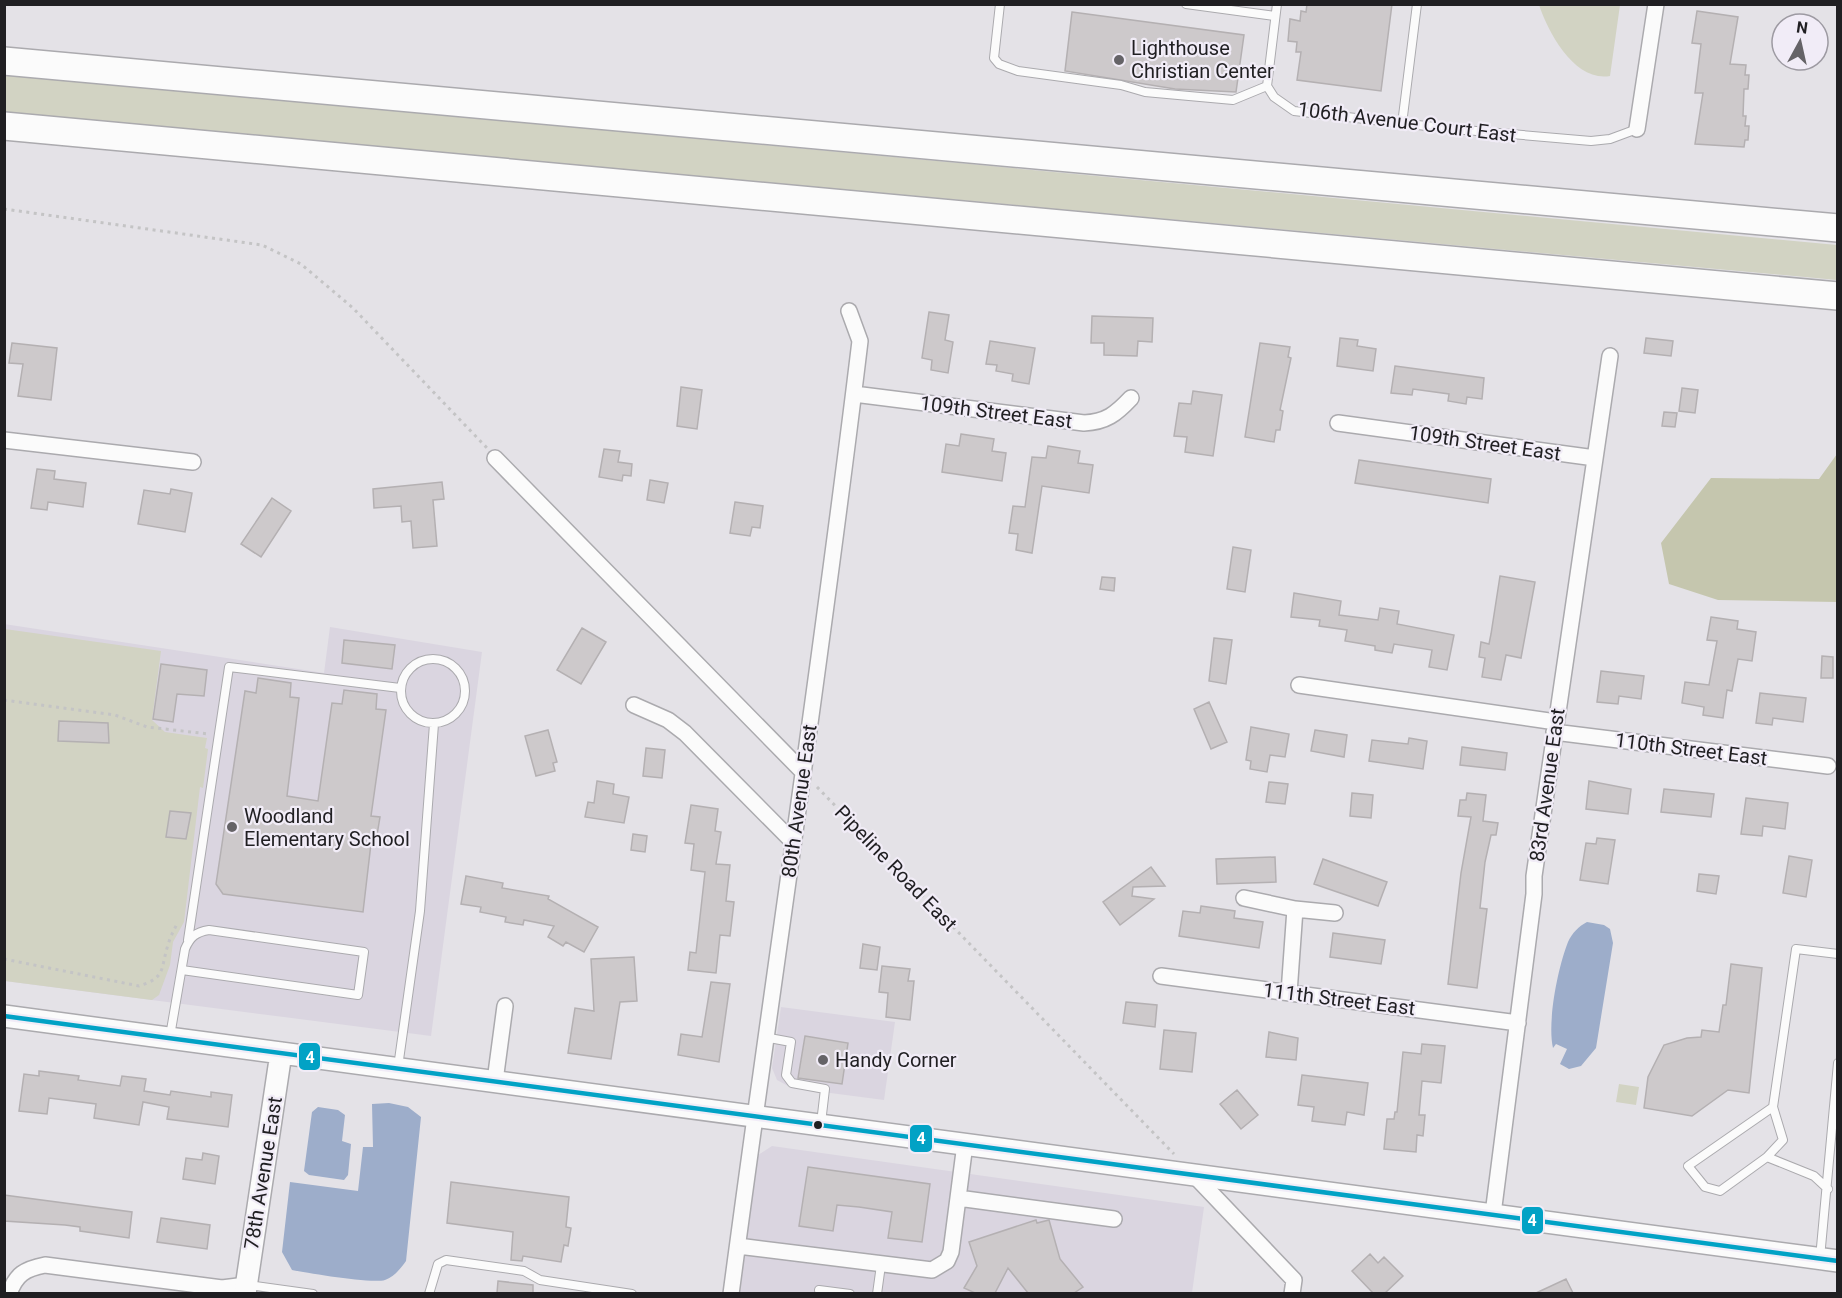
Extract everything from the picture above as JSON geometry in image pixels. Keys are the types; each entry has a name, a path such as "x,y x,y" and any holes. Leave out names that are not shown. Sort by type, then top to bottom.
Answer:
{"highway":[{"path":"4,61 1838,228"},
{"path":"4,126 1838,296"}],"main road":[{"path":"4,1016 170,1036 398,1069 1829,1260"},
{"name":"78th Avenue East","path":"246,1289 281,1053"}],"street":[{"path":"1637,129 1656,4"},
{"name":"80th Avenue East","path":"731,1293 753,1116 803,772 854,394 860,341 849,311"},
{"name":"83rd Avenue East","path":"1493,1214 1534,894 1534,876 1610,356"},
{"name":"109th Street East","path":"854,394 1084,423 1099,423 1111,417 1131,399"},
{"name":"109th Street East","path":"1338,423 1595,458"},
{"path":"4,440 194,462"},
{"path":"495,458 803,772"},
{"name":"110th Street East","path":"1299,685 1555,727 1828,766"},
{"path":"634,705 668,720 685,733 793,842"},
{"path":"1244,898 1294,909 1335,913"},
{"path":"1289,993 1294,909"},
{"name":"111th Street East","path":"1161,976 1518,1023"},
{"path":"495,1081 505,1006"},
{"path":"738,1246 933,1270 947,1260 965,1143"},
{"path":"1193,1174 1293,1287"},
{"path":"958,1198 1114,1219"},
{"path":"9,1293 17,1276 29,1269 45,1265 222,1288 246,1289"}],"lane":[{"path":"1000,4 994,58 999,64 1018,71 1121,85 1145,92 1229,100 1267,86 1277,4"},
{"path":"1186,4 1275,16"},
{"path":"1402,124 1417,4"},
{"name":"106th Avenue Court East","path":"1267,86 1274,97 1294,111 1402,124 1591,141 1610,139 1637,129"},
{"path":"428,659 449,662 457,669 466,688 461,709 444,722 434,724 413,717 401,699 400,688 409,669 428,659"},
{"path":"170,1036 188,940 229,668 400,688"},
{"path":"398,1069 420,911 434,724"},
{"path":"182,970 358,995 364,952 209,930 199,932 188,940"},
{"path":"1773,1107 1688,1166 1705,1187 1720,1191 1767,1157 1783,1140 1773,1107 1796,949 1838,954"},
{"path":"764,1037 790,1042 786,1075 792,1083 825,1089 820,1124"},
{"path":"1829,1260 1828,1189 1838,1063"},
{"path":"1767,1157 1814,1176 1828,1189"},
{"path":"429,1293 438,1264 446,1260 524,1270 540,1281 632,1293"},
{"path":"878,1293 881,1265"},
{"path":"246,1289 313,1293"},
{"path":"819,1290 850,1293"}],"path":[{"path":"4,209 262,245 301,264 353,308 495,458"},
{"path":"4,700 115,715 147,727 219,735"},
{"name":"Pipeline Road East","path":"803,772 1193,1174"},
{"path":"4,959 139,986 153,981 163,971 167,945 179,920"}],"shaded area":[{"name":"Woodland Elementary School","path":"4,624 324,673 330,627 482,652 431,1036 5,981"},
{"path":"781,1007 895,1022 884,1100 792,1088 777,1080 772,1068"},
{"path":"772,1146 1204,1207 1192,1293 739,1294 758,1155"}],"green space":[{"path":"1539,5 1620,5 1610,76 1597,76 1586,72 1565,54 1549,29"},
{"path":"4,74 1837,245 1837,280 5,113"},
{"path":"1837,454 1837,602 1718,600 1669,584 1661,543 1711,478 1819,479"},
{"path":"5,629 161,651 152,720 165,732 207,738 205,748 208,749 203,788 200,787 184,922 173,942 170,965 159,995 152,1000 5,981"},
{"path":"1619,1084 1639,1087 1636,1105 1616,1102"}],"water":[{"path":"1587,922 1604,925 1610,929 1613,943 1596,1048 1581,1066 1569,1069 1560,1064 1567,1049 1556,1044 1553,1048 1552,1010 1557,980 1568,942 1576,930"},
{"path":"389,1103 408,1107 421,1117 406,1261 391,1277 378,1281 340,1278 292,1270 282,1252 290,1182 358,1191 363,1147 373,1147 372,1104"},
{"path":"318,1107 338,1110 345,1115 342,1141 351,1144 348,1175 344,1180 309,1175 304,1171 312,1112"}],"building":[{"path":"1307,4 1392,4 1381,91 1297,80 1301,52 1296,52 1297,42 1288,41 1290,19 1300,21 1301,11 1306,12"},
{"path":"1697,11 1738,17 1730,64 1746,65 1745,75 1749,75 1748,89 1744,89 1743,116 1746,116 1745,126 1749,126 1748,140 1745,140 1744,147 1695,144 1703,93 1695,93 1701,44 1692,43"},
{"path":"1072,12 1244,35 1236,92 1175,89 1065,71"},
{"path":"929,312 949,315 945,340 953,342 948,373 931,370 932,360 922,358"},
{"path":"1092,316 1153,318 1152,342 1138,341 1137,356 1104,355 1104,343 1091,343"},
{"path":"1340,338 1358,340 1357,346 1376,349 1373,371 1337,366"},
{"path":"1646,338 1673,341 1671,356 1644,353"},
{"path":"990,341 1035,348 1029,384 1012,381 1013,374 996,371 997,365 986,364"},
{"path":"12,343 57,348 51,400 18,396 23,364 9,363"},
{"path":"1260,343 1290,347 1288,357 1291,358 1280,410 1283,411 1280,430 1276,430 1274,442 1245,437"},
{"path":"1395,366 1484,378 1482,399 1467,397 1466,404 1448,401 1449,394 1413,389 1412,395 1391,393"},
{"path":"681,387 702,390 697,429 677,426"},
{"path":"1682,388 1698,390 1695,413 1679,411"},
{"path":"1193,391 1222,395 1213,456 1185,452 1187,437 1174,436 1179,403 1191,404"},
{"path":"1664,412 1677,413 1675,427 1662,426"},
{"path":"961,434 994,439 992,451 1006,453 1002,481 942,472 946,444 959,446"},
{"path":"1048,446 1080,451 1078,463 1093,465 1089,493 1042,486 1032,553 1016,550 1018,534 1009,533 1013,506 1025,507 1032,457 1046,458"},
{"path":"604,449 620,451 618,462 632,464 631,476 623,475 622,481 599,477"},
{"path":"1359,460 1491,479 1488,503 1355,483"},
{"path":"37,469 55,471 54,479 86,483 83,507 48,502 47,510 31,508"},
{"path":"650,480 668,483 664,503 647,500"},
{"path":"442,482 444,499 433,500 437,546 413,548 411,521 402,522 401,506 374,508 373,489"},
{"path":"171,489 192,493 185,532 138,524 144,490 170,494"},
{"path":"272,498 291,511 261,557 241,544"},
{"path":"735,502 763,506 760,528 752,527 750,536 730,533"},
{"path":"1233,547 1251,550 1245,592 1227,589"},
{"path":"1500,576 1535,582 1521,658 1506,655 1501,680 1482,677 1485,658 1479,657 1481,642 1489,644"},
{"path":"1102,577 1115,578 1114,591 1100,589"},
{"path":"1294,593 1341,601 1339,615 1378,620 1380,608 1399,611 1397,624 1454,635 1447,670 1429,667 1432,650 1394,644 1392,653 1375,650 1375,646 1345,641 1347,630 1319,626 1320,620 1291,617"},
{"path":"1711,617 1738,621 1737,629 1756,632 1752,661 1738,659 1732,691 1727,690 1723,718 1703,715 1704,707 1682,703 1685,682 1709,685 1717,641 1707,640"},
{"path":"582,628 606,642 581,684 557,670"},
{"path":"1214,638 1232,640 1226,684 1209,681"},
{"path":"344,640 395,645 392,669 342,663"},
{"path":"1822,656 1833,657 1833,678 1821,678"},
{"path":"161,664 207,670 204,696 177,694 173,722 153,719"},
{"path":"1601,671 1644,676 1641,699 1619,696 1618,704 1597,702"},
{"path":"258,678 291,683 290,697 299,698 287,796 318,801 332,703 342,704 344,690 377,694 376,709 386,710 371,816 380,817 377,835 372,835 363,912 223,894 216,884 245,691 256,693"},
{"path":"1760,693 1806,698 1803,722 1773,718 1772,725 1756,723"},
{"path":"1209,702 1227,742 1211,749 1194,709"},
{"path":"59,721 108,723 109,743 58,741"},
{"path":"1251,727 1289,734 1285,757 1270,755 1267,772 1250,769 1251,761 1246,760"},
{"path":"548,730 557,762 553,763 555,771 536,776 525,736"},
{"path":"1315,730 1347,735 1344,757 1311,751"},
{"path":"1409,738 1427,741 1423,769 1369,761 1372,740 1408,744"},
{"path":"1462,747 1507,753 1505,770 1460,765"},
{"path":"646,748 665,750 662,778 643,776"},
{"path":"597,781 614,784 613,794 629,797 624,823 585,817 588,802 594,803"},
{"path":"1589,781 1631,789 1628,814 1586,809"},
{"path":"1269,782 1288,784 1285,804 1266,802"},
{"path":"1664,789 1714,794 1711,817 1661,812"},
{"path":"1352,793 1373,795 1371,818 1350,816"},
{"path":"1467,793 1486,795 1483,821 1498,823 1496,835 1491,835 1485,862 1480,908 1487,909 1477,988 1448,984 1461,873 1471,817 1458,816 1460,800 1466,800"},
{"path":"1746,798 1788,803 1785,829 1763,826 1762,836 1741,834"},
{"path":"691,805 718,809 715,831 721,832 716,864 730,865 726,901 734,902 730,936 720,935 716,973 688,970 690,952 696,953 705,872 691,870 694,844 685,843"},
{"path":"170,811 191,813 186,839 166,837"},
{"path":"633,834 647,836 645,852 631,850"},
{"path":"1597,838 1615,840 1608,884 1580,880 1586,843 1596,844"},
{"path":"1789,856 1812,860 1806,897 1783,893"},
{"path":"1275,857 1276,882 1217,884 1216,859"},
{"path":"1323,859 1387,882 1378,906 1314,884"},
{"path":"1151,867 1165,886 1133,887 1132,896 1154,899 1120,925 1103,902"},
{"path":"1699,874 1719,876 1716,894 1697,891"},
{"path":"466,876 503,883 502,888 549,896 548,899 598,927 584,952 566,942 563,946 548,937 554,926 524,920 523,925 505,922 506,917 480,912 481,907 461,904"},
{"path":"1201,906 1235,911 1234,918 1263,922 1259,948 1179,936 1183,911 1200,913"},
{"path":"1333,933 1385,940 1381,964 1330,957"},
{"path":"863,944 880,947 877,970 860,968"},
{"path":"634,957 637,1001 620,1002 611,1059 568,1053 575,1008 594,1011 591,959"},
{"path":"1731,964 1762,968 1749,1093 1728,1090 1692,1116 1644,1108 1648,1077 1664,1045 1687,1038 1701,1037 1702,1030 1719,1032 1723,1005 1726,1005"},
{"path":"882,966 910,969 908,981 914,981 910,1020 886,1017 888,993 879,992"},
{"path":"711,982 730,984 719,1062 678,1055 681,1034 702,1037"},
{"path":"1126,1002 1157,1005 1155,1027 1123,1023"},
{"path":"1164,1030 1196,1033 1192,1072 1160,1069"},
{"path":"1269,1032 1298,1038 1296,1060 1266,1057"},
{"name":"Handy Corner","path":"805,1036 848,1043 842,1084 798,1078"},
{"path":"1422,1044 1445,1046 1441,1083 1422,1081 1419,1115 1425,1115 1423,1136 1417,1135 1416,1152 1384,1149 1387,1119 1394,1119 1395,1112 1397,1112 1403,1052 1421,1054"},
{"path":"39,1071 79,1076 78,1080 120,1086 122,1076 146,1079 144,1091 170,1095 171,1091 211,1097 211,1092 232,1095 228,1127 167,1119 169,1107 143,1102 139,1125 94,1118 96,1104 49,1098 47,1114 19,1111 24,1074 39,1076"},
{"path":"1302,1075 1368,1083 1364,1115 1347,1112 1345,1125 1312,1121 1314,1107 1298,1105"},
{"path":"1237,1090 1258,1115 1241,1129 1220,1104"},
{"path":"203,1153 219,1156 215,1184 183,1179 186,1158 202,1160"},
{"path":"808,1167 930,1184 922,1242 888,1238 892,1212 859,1207 837,1205 833,1231 799,1226"},
{"path":"451,1182 569,1197 566,1227 571,1228 568,1246 564,1245 561,1262 523,1256 522,1261 511,1260 513,1232 447,1223"},
{"path":"4,1195 132,1212 129,1238 80,1231 80,1227 4,1221"},
{"path":"161,1218 210,1225 207,1249 157,1242"},
{"path":"1036,1220 1037,1223 1049,1220 1060,1259 1083,1287 1074,1293 1028,1293 1008,1268 995,1293 975,1293 964,1288 977,1266 969,1242"},
{"path":"1370,1254 1378,1263 1384,1257 1403,1276 1385,1293 1373,1293 1352,1271"},
{"path":"1566,1279 1573,1293 1536,1293"},
{"path":"498,1281 533,1285 533,1293 497,1293"}],"transit line":[{"name":"4","path":"4,1016 1838,1261"}],"place":[{"name":"Lighthouse Christian Center","path":"1119,60"},
{"name":"Woodland Elementary School","path":"232,827"},
{"name":"Handy Corner","path":"823,1060"}]}
